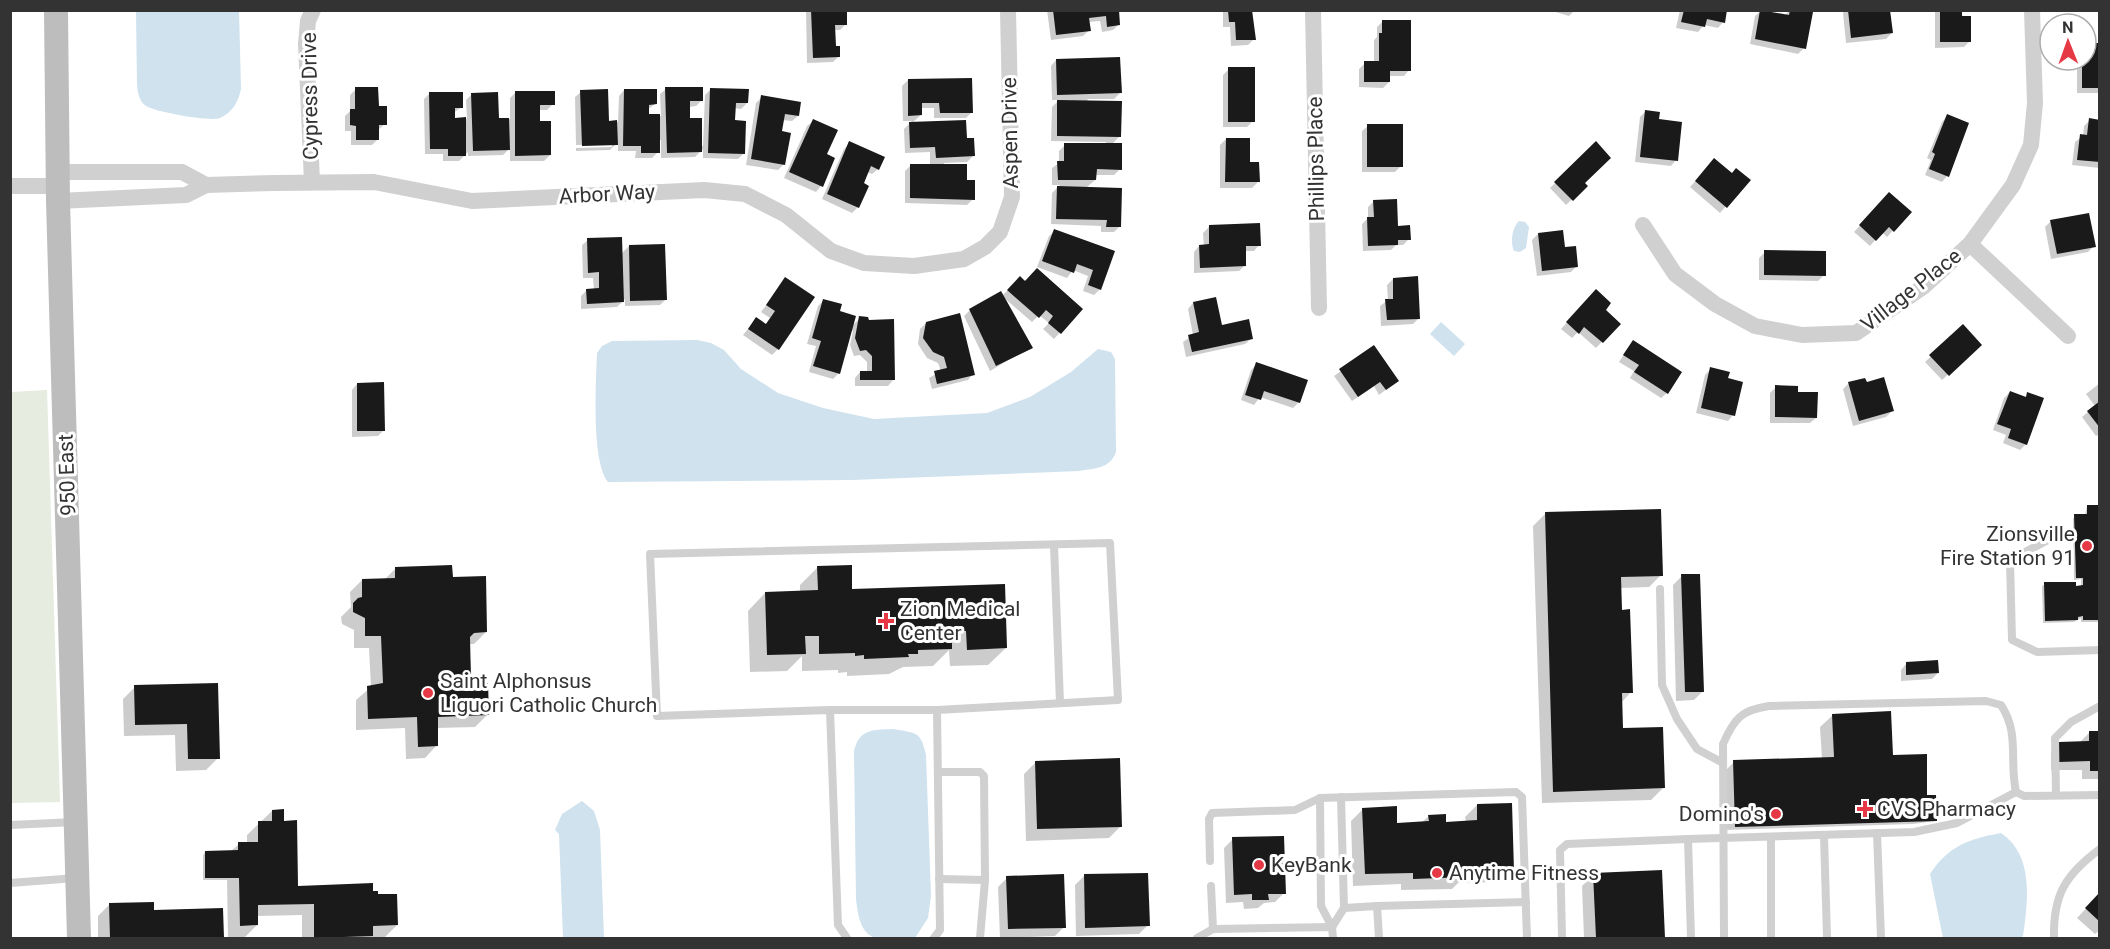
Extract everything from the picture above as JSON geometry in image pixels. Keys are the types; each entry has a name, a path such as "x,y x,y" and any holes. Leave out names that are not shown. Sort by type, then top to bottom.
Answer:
{"street":[{"name":"950 East","path":"56,10 58,186 79,939"},
{"name":"Cypress Drive","path":"312,182 306,44 308,21 313,10"},
{"name":"Aspen Drive","path":"985,247 1000,232 1012,197 1008,10"},
{"name":"Phillips Place","path":"1313,10 1319,308"},
{"name":"Village Place","path":"1643,225 1675,274 1715,304 1755,326 1802,334 1856,333 1923,287 1970,244 2013,184 2031,145 2035,104 2032,10"},
{"name":"Arbor Way","path":"58,186 182,172 206,185"},
{"name":"Arbor Way","path":"58,186 186,195 206,185 374,182 472,201 704,190 745,194 786,215 831,251 864,263 914,266 964,259 985,247"},
{"path":"10,186 58,186"},
{"path":"1970,244 2068,336"}],"lane":[{"path":"2048,540 2010,560 2012,640 2037,652 2100,650"},
{"path":"1110,543 1118,700 937,710 830,710 657,716 650,554 1054,545 1110,543"},
{"path":"1054,545 1060,703"},
{"path":"1660,589 1662,685 1677,719 1698,749 1723,763"},
{"path":"1725,939 1723,744 1732,723 1751,708 1986,701 2001,705 2013,728 2013,778 2016,792"},
{"path":"2056,795 2055,738 2071,722 2100,706"},
{"path":"830,710 838,925 847,939"},
{"path":"934,939 940,930 937,710"},
{"path":"938,772 980,772 984,776 985,880 980,939"},
{"path":"1210,861 1209,819 1212,813 1295,810 1320,798 1341,796 1516,792 1522,797 1527,939"},
{"path":"2016,792 2024,796 2100,795"},
{"path":"1562,939 1560,850 1567,844 1914,832 1957,823 2016,792"},
{"path":"1332,927 1344,908 1341,796"},
{"path":"1320,798 1321,906 1332,927 1333,939"},
{"path":"10,825 75,822"},
{"path":"1877,833 1881,939"},
{"path":"1824,835 1827,939"},
{"path":"1771,837 1772,939"},
{"path":"1688,839 1691,939"},
{"path":"2054,939 2058,893 2069,878 2100,849"},
{"path":"10,883 76,878"},
{"path":"939,879 985,880"},
{"path":"1211,886 1213,929"},
{"path":"1344,908 1526,902"},
{"path":"1377,906 1379,939"},
{"path":"1197,939 1213,929 1332,927"}],"shaded area":[{"path":"47,390 60,802 11,803 11,392"}],"water":[{"path":"136,11 239,11 241,89 232,110 220,118 195,118 160,111 144,104 139,97 137,85"},
{"path":"1519,221 1525,222 1529,227 1526,248 1520,252 1514,251 1512,244 1513,231"},
{"path":"1441,322 1465,344 1454,356 1430,334"},
{"path":"697,340 711,343 724,350 741,369 778,393 823,408 874,419 987,413 1030,397 1071,372 1098,349 1111,352 1115,359 1116,452 1106,465 1079,471 852,480 608,482 599,457 597,439 597,353 602,346 612,341"},
{"path":"893,729 916,734 922,741 926,755 931,896 928,918 915,938 890,939 872,936 862,925 856,899 854,751 859,738 868,732"},
{"path":"582,801 594,811 600,830 604,938 563,938 559,834 555,830 562,814"},
{"path":"2001,833 2012,842 2024,866 2027,894 2023,936 2020,938 1943,938 1930,874 1944,857 1960,845"}],"building":[{"path":"811,10 847,10 847,25 835,25 836,46 840,46 840,57 813,58"},
{"path":"1053,10 1119,10 1120,25 1107,27 1106,16 1089,18 1091,31 1056,35"},
{"path":"1228,10 1252,10 1256,40 1236,40 1235,22 1229,22"},
{"path":"1684,10 1727,10 1725,23 1707,19 1705,27 1681,22"},
{"path":"1760,10 1789,15 1790,10 1813,12 1806,49 1755,39"},
{"path":"1848,10 1890,10 1893,33 1851,38"},
{"path":"1940,10 1962,10 1962,16 1971,16 1971,42 1940,42"},
{"path":"1382,20 1411,20 1411,71 1390,71 1390,82 1364,82 1364,61 1379,61 1379,33 1382,33"},
{"path":"2098,43 2100,43 2100,88 2082,88 2082,72 2098,72"},
{"path":"1120,57 1122,93 1057,95 1056,59"},
{"path":"1228,67 1255,67 1255,122 1228,122"},
{"path":"972,78 973,113 940,113 939,103 922,103 922,115 908,116 908,79"},
{"path":"355,87 378,87 379,106 387,106 387,125 379,125 379,140 356,140 356,126 350,125 350,109 355,109"},
{"path":"665,87 703,87 703,101 690,101 690,118 702,118 702,152 667,153"},
{"path":"710,88 749,89 748,103 736,103 735,120 746,121 745,154 708,153"},
{"path":"608,89 609,121 617,120 618,145 582,146 580,90"},
{"path":"624,89 657,89 657,104 649,105 649,114 660,114 660,153 641,153 641,146 623,146"},
{"path":"515,91 555,91 555,105 540,105 540,121 551,121 551,155 515,156"},
{"path":"429,92 463,92 463,108 455,108 455,118 466,117 466,156 448,156 448,149 430,149"},
{"path":"498,92 499,118 509,118 510,150 473,151 471,93"},
{"path":"761,95 801,102 799,116 785,114 782,131 791,133 785,165 751,159"},
{"path":"1057,100 1122,101 1121,137 1057,136"},
{"path":"1645,110 1660,112 1659,119 1682,122 1678,161 1640,157"},
{"path":"1947,114 1969,123 1949,177 1929,169 1935,154 1932,152"},
{"path":"2089,118 2100,120 2100,162 2077,160 2080,134 2087,135"},
{"path":"813,119 838,130 827,154 835,158 823,187 789,172"},
{"path":"966,120 967,138 974,138 975,156 936,158 935,147 910,148 909,122"},
{"path":"1367,124 1403,124 1403,167 1367,167"},
{"path":"1226,138 1250,138 1250,162 1259,162 1260,182 1225,182"},
{"path":"849,141 885,157 879,170 871,166 864,183 869,186 859,208 827,194"},
{"path":"1596,141 1611,158 1585,183 1588,186 1573,201 1554,182"},
{"path":"1064,143 1122,143 1122,170 1097,169 1096,180 1058,180 1057,161 1064,161"},
{"path":"1714,158 1732,173 1736,168 1751,180 1727,208 1695,181"},
{"path":"910,164 967,164 967,180 975,180 975,200 910,198"},
{"path":"1057,186 1122,188 1121,227 1106,227 1107,220 1056,219"},
{"path":"1889,192 1912,212 1894,232 1889,227 1876,241 1859,225"},
{"path":"1397,199 1398,226 1410,225 1411,240 1398,240 1398,245 1368,246 1367,217 1374,217 1373,200"},
{"path":"2089,213 2096,247 2057,254 2050,220"},
{"path":"1260,223 1261,246 1246,246 1246,266 1200,268 1199,245 1209,244 1209,225"},
{"path":"1054,229 1115,251 1101,290 1088,285 1093,270 1077,264 1074,273 1042,261"},
{"path":"1563,230 1565,247 1576,246 1578,267 1542,271 1538,233"},
{"path":"622,237 624,302 587,304 586,289 599,288 599,272 588,273 587,238"},
{"path":"665,244 667,300 630,301 629,245"},
{"path":"1764,250 1826,251 1826,276 1764,275"},
{"path":"1037,268 1083,309 1061,334 1048,323 1053,316 1046,310 1039,318 1007,290 1020,276 1025,281"},
{"path":"1418,276 1420,319 1387,320 1385,299 1393,299 1393,278"},
{"path":"785,277 815,297 779,350 748,329 756,317 766,324 775,311 766,305"},
{"path":"1596,289 1611,303 1606,310 1621,324 1603,343 1584,327 1579,334 1566,322"},
{"path":"1001,291 1033,348 996,366 969,309"},
{"path":"1216,297 1222,325 1249,319 1253,339 1192,352 1188,335 1199,332 1193,302"},
{"path":"823,299 842,304 840,311 856,316 840,374 813,366 821,341 812,338"},
{"path":"960,313 975,375 937,384 934,371 947,368 944,357 933,352 923,338 926,322"},
{"path":"859,316 868,317 869,320 894,319 895,380 860,380 860,371 872,371 872,356 866,350 860,351 855,338"},
{"path":"1963,324 1982,345 1949,376 1929,355"},
{"path":"1633,340 1682,372 1668,394 1634,372 1639,365 1623,355"},
{"path":"1374,345 1399,381 1386,390 1380,382 1358,397 1339,369"},
{"path":"1256,362 1308,380 1300,403 1264,391 1261,400 1245,395"},
{"path":"1710,367 1730,372 1728,378 1743,382 1735,416 1701,408"},
{"path":"1884,377 1894,411 1859,421 1848,382 1865,378 1867,382"},
{"path":"384,382 385,431 357,431 357,383"},
{"path":"1775,385 1798,386 1798,392 1818,392 1817,418 1775,417"},
{"path":"2010,391 2026,397 2027,392 2044,398 2027,445 2008,438 2011,429 1997,424"},
{"path":"2100,401 2100,428 2087,411"},
{"name":"Zionsville Fire Station 91","path":"2087,505 2100,505 2100,620 2083,620 2083,616 2078,617 2078,620 2045,621 2044,582 2076,582 2076,586 2083,585 2083,578 2076,578 2074,514 2087,514"},
{"path":"1661,509 1663,576 1621,577 1622,610 1630,609 1633,693 1622,693 1623,728 1663,727 1665,788 1553,792 1545,512"},
{"path":"452,565 453,577 486,576 487,632 474,633 470,637 471,681 488,683 489,715 438,717 438,746 418,747 417,717 368,719 367,686 383,683 381,636 365,636 365,618 353,612 353,603 362,597 362,579 395,578 395,567"},
{"path":"852,565 852,589 1005,584 1007,648 967,650 966,631 952,631 952,649 918,650 918,654 908,654 909,657 864,659 864,655 855,656 855,653 819,654 819,636 805,636 806,654 767,655 765,592 818,590 817,566"},
{"path":"1681,574 1700,574 1704,692 1685,692"},
{"path":"1938,660 1939,673 1906,675 1906,662"},
{"path":"218,683 220,759 188,759 187,724 135,725 134,685"},
{"path":"1891,711 1893,755 1927,754 1927,795 1936,795 1937,821 1735,827 1733,760 1834,757 1832,714"},
{"path":"2089,731 2100,731 2100,771 2090,771 2090,761 2059,762 2059,742 2089,741"},
{"path":"1120,758 1122,827 1037,829 1035,761"},
{"path":"1512,803 1514,871 1466,872 1466,877 1413,879 1413,873 1365,874 1362,808 1397,806 1397,823 1429,821 1428,815 1446,814 1446,822 1477,820 1477,804"},
{"path":"284,809 284,821 297,820 298,886 373,883 373,891 378,891 378,894 397,894 398,925 373,926 373,936 314,938 314,904 258,905 258,925 240,926 239,878 205,878 205,851 238,850 238,842 258,842 258,821 272,821 272,810"},
{"name":"KeyBank","path":"1284,836 1286,894 1268,894 1269,900 1252,900 1252,894 1234,895 1232,837"},
{"path":"1662,870 1665,938 1596,938 1593,873"},
{"path":"1148,873 1150,926 1085,928 1084,874"},
{"path":"1064,874 1066,928 1008,929 1006,876"},
{"path":"2100,892 2100,922 2085,908"},
{"path":"154,902 154,910 223,908 224,938 110,938 109,903"}],"place":[{"name":"Zionsville Fire Station 91","path":"2087,546"},
{"name":"Zion Medical Center","path":"886,621"},
{"name":"Saint Alphonsus Liguori Catholic Church","path":"428,693"},
{"name":"CVS Pharmacy","path":"1865,809"},
{"name":"Domino's","path":"1776,814"},
{"name":"KeyBank","path":"1259,865"},
{"name":"Anytime Fitness","path":"1437,873"}]}
